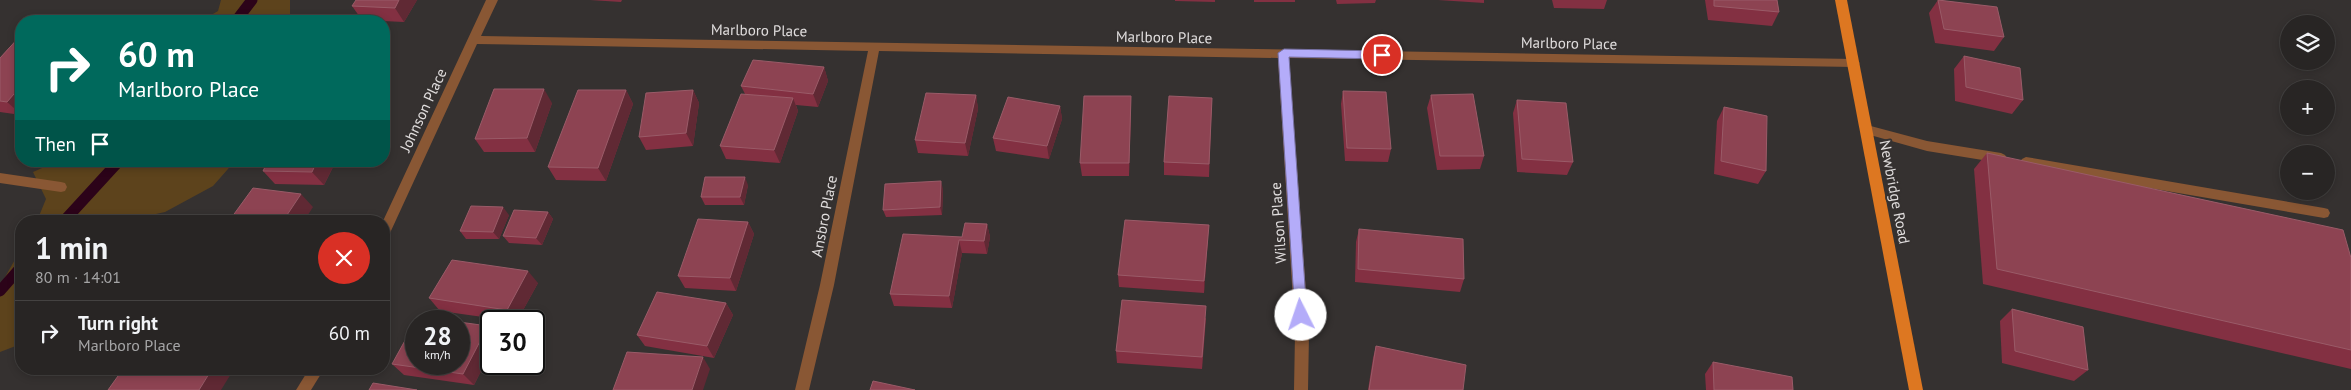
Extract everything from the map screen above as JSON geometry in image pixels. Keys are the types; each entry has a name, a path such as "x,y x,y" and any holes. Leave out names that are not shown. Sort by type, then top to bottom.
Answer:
{"main road":[{"name":"Newbridge Road","path":"1841,0 1916,390"}],"street":[{"name":"Johnson Place","path":"390,220 492,0"},
{"name":"Marlboro Place","path":"474,40 1854,63"},
{"name":"Ansbro Place","path":"802,390 827,285 874,48"},
{"name":"Wilson Place","path":"1284,53 1302,334 1301,390"},
{"path":"1867,130 1927,146 2324,213"},
{"path":"0,178 61,186"},
{"path":"303,390 313,375"}],"shaded area":[{"path":"221,0 290,0 290,15 211,15 218,11"},
{"path":"44,167 230,167 213,186 165,212 152,215 39,215 46,199 33,172"},
{"path":"15,260 15,346 0,352 0,286"}],"building":[{"path":"356,0 399,0 395,8 352,6"},
{"path":"1714,0 1777,0 1779,12 1714,6"},
{"path":"1938,0 1997,7 2004,37 1944,29"},
{"path":"15,42 15,93 7,102 0,101 0,58"},
{"path":"1964,56 2020,68 2023,100 1966,87"},
{"path":"753,60 824,67 813,94 741,86"},
{"path":"494,89 544,89 527,138 475,139"},
{"path":"578,90 626,90 598,168 548,167"},
{"path":"693,90 686,133 639,137 646,93"},
{"path":"1343,91 1386,92 1391,149 1347,148"},
{"path":"926,93 976,95 965,143 915,140"},
{"path":"741,94 793,98 774,150 720,146"},
{"path":"1473,94 1484,156 1440,156 1431,95"},
{"path":"1084,96 1131,96 1129,163 1080,163"},
{"path":"1169,96 1212,98 1209,164 1164,162"},
{"path":"1008,97 1060,106 1047,146 993,138"},
{"path":"1517,100 1566,103 1573,162 1522,159"},
{"path":"1724,107 1767,116 1766,171 1721,161"},
{"path":"1987,153 2343,230 2351,258 2351,350 1997,269"},
{"path":"265,167 314,167 312,172 263,171"},
{"path":"705,177 745,177 740,197 701,197"},
{"path":"941,181 940,207 883,210 885,184"},
{"path":"253,188 301,194 287,215 233,215"},
{"path":"471,206 503,207 493,232 460,231"},
{"path":"514,210 548,212 536,238 503,236"},
{"path":"698,219 748,222 730,278 678,276"},
{"path":"1125,220 1209,225 1204,281 1118,275"},
{"path":"965,223 987,224 984,241 959,240 949,296 890,294 903,234 962,237"},
{"path":"1359,229 1463,239 1464,279 1358,269"},
{"path":"452,260 528,271 507,310 429,298"},
{"path":"657,292 726,303 707,346 637,335"},
{"path":"1122,300 1206,306 1202,357 1116,351"},
{"path":"2012,309 2083,327 2088,370 2015,351"},
{"path":"470,324 480,325 480,341 470,361"},
{"path":"405,340 405,366 392,364"},
{"path":"1376,346 1466,365 1463,390 1369,390"},
{"path":"627,352 703,357 692,390 613,390"},
{"path":"1713,362 1792,377 1793,390 1714,390"},
{"path":"119,375 208,375 199,390 108,390"},
{"path":"873,381 915,390 870,390"},
{"path":"373,383 417,390 369,390"}],"waterway":[{"path":"241,15 252,0"},
{"path":"70,215 114,167"},
{"path":"0,291 15,274"}],"route":[{"path":"1301,315 1284,53 1382,55"}]}
